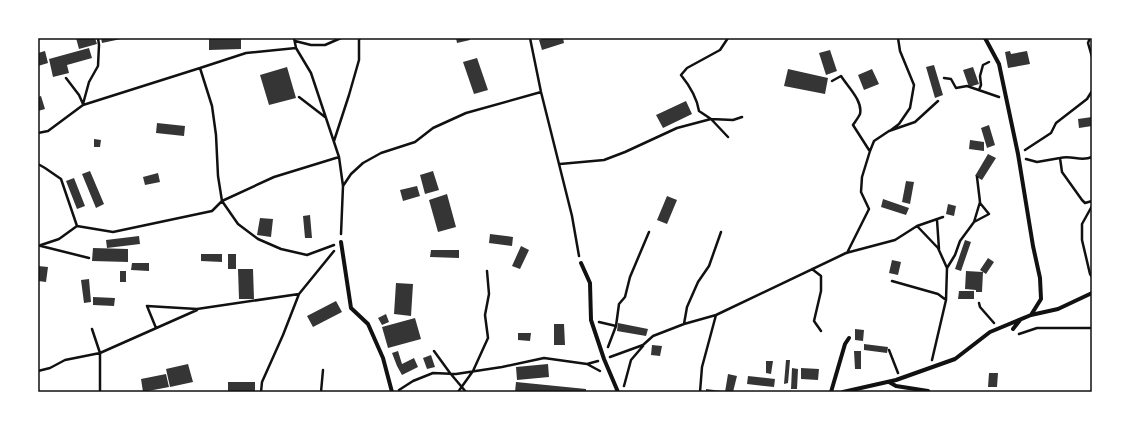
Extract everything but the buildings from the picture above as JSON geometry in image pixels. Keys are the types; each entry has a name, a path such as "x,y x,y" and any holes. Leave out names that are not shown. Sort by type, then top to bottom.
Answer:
{"street":[{"path":"985,38 999,64 1018,155 1033,246 1040,278 1041,299 1031,315"},
{"path":"341,242 351,308 368,324 383,358 392,392"},
{"path":"581,263 590,283 591,320 604,359 618,392"},
{"path":"847,392 889,382 955,359 990,332 998,328 1031,315 1058,309 1092,293"},
{"path":"1013,329 1021,319"},
{"path":"831,392 845,344 849,338"},
{"path":"889,382 896,386 928,391"}],"path":[{"path":"83,104 89,82 98,66 98,38"},
{"path":"294,40 311,45 325,45 341,38"},
{"path":"334,141 359,60 360,38"},
{"path":"530,38 541,92 572,216 581,263"},
{"path":"728,38 720,50 687,68 681,75 688,83 698,103 699,111 711,120 728,137"},
{"path":"846,253 869,209 861,192 862,177 870,150 874,141 899,124 910,108 914,86 900,51 898,38"},
{"path":"1090,38 1088,43 1092,57"},
{"path":"261,392 262,382 299,294 341,242 343,186 339,157 311,73 296,48 294,40"},
{"path":"38,133 48,131 83,104 246,53 296,48"},
{"path":"978,90 981,86 980,76 983,65 997,59"},
{"path":"200,68 212,106 216,135 218,176 222,201 238,224 258,240 281,249 307,255 341,242"},
{"path":"832,81 841,76 858,100 860,108 859,116 852,125 870,150"},
{"path":"66,78 79,95 83,104"},
{"path":"944,78 951,79 956,88 966,86 1007,101"},
{"path":"1018,155 1051,133 1056,123 1087,99 1092,91"},
{"path":"343,186 351,174 363,163 381,153 415,142 432,128 466,112 541,92"},
{"path":"299,97 325,117"},
{"path":"889,131 915,122 938,101"},
{"path":"560,164 604,160 677,128 711,120 733,120 742,117"},
{"path":"1018,155 1037,162 1068,156 1081,159 1092,157"},
{"path":"39,246 59,240 77,226 112,232 212,211 222,201 274,177 339,157"},
{"path":"1060,158 1062,172 1082,200 1085,203 1092,202"},
{"path":"38,164 61,180 77,226"},
{"path":"947,268 955,255 960,240 974,222 980,202 977,177"},
{"path":"974,222 989,214 980,202"},
{"path":"1092,206 1082,224 1082,240 1092,277"},
{"path":"624,392 631,360 643,345 653,336 684,324 716,315 846,253 895,240 917,226 943,217"},
{"path":"930,368 946,300 947,268 939,250 936,220"},
{"path":"917,226 939,250"},
{"path":"616,326 619,304 625,297 630,277 650,232"},
{"path":"684,324 687,307 698,282 709,266 722,232"},
{"path":"39,246 89,258"},
{"path":"812,270 821,276 821,291 814,321 821,331"},
{"path":"458,392 473,371 488,338 485,315 489,294 487,271"},
{"path":"892,281 938,294 946,300"},
{"path":"156,328 147,306 197,309 299,294"},
{"path":"979,303 980,307 998,328"},
{"path":"38,371 50,368 65,360 100,353 197,309"},
{"path":"700,392 699,389 702,367 716,315"},
{"path":"1013,329 1018,334 1037,328 1092,328"},
{"path":"92,329 100,353 100,392"},
{"path":"604,359 643,345"},
{"path":"890,350 901,378"},
{"path":"434,351 466,392"},
{"path":"396,392 413,381 432,372 450,373 473,371 502,367 544,358 587,364 612,378"},
{"path":"321,392 323,370"}]}
